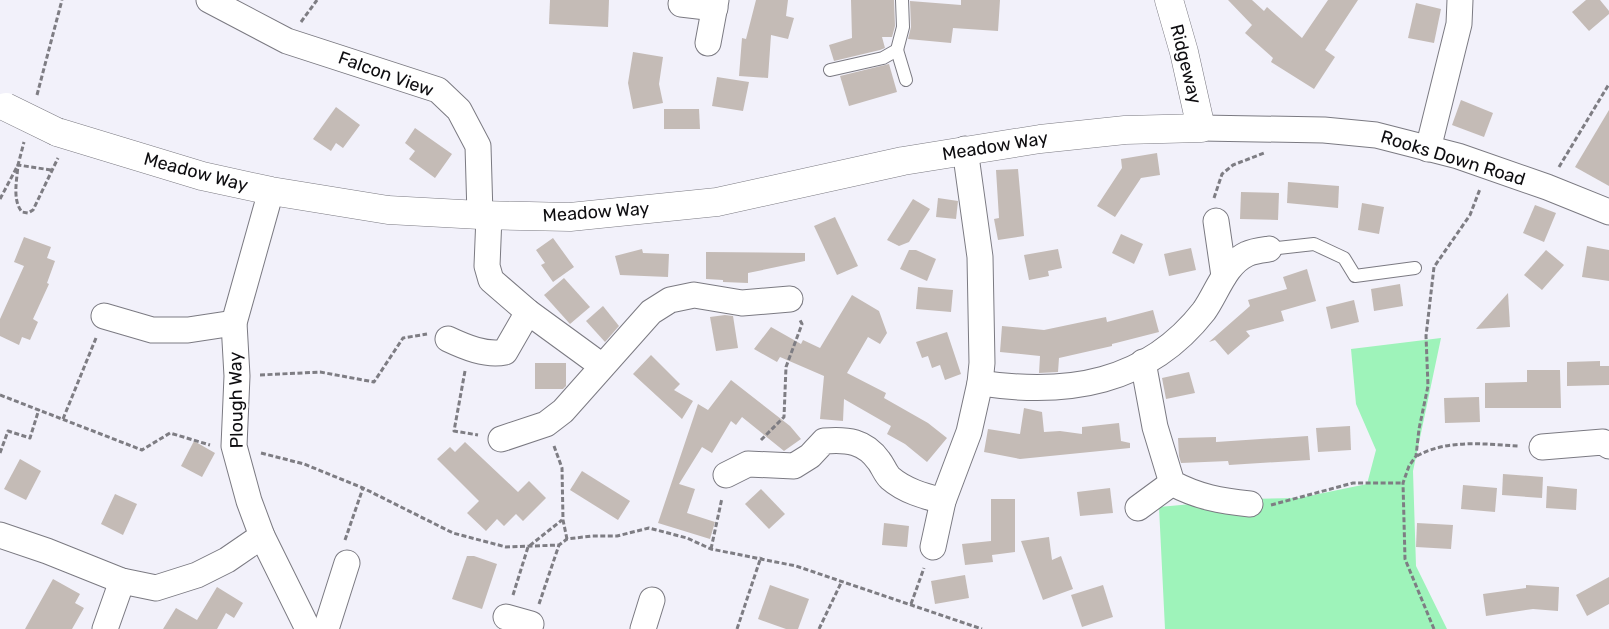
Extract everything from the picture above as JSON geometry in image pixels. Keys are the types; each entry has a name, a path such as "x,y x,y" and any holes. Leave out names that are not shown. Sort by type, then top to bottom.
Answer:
{"street":[{"name":"Falcon View","path":"210,0 287,41 438,90 460,110 478,146 487,266 491,280 528,312 602,366"},
{"name":"Ridgeway","path":"1169,0 1184,52 1201,128"},
{"path":"1428,149 1460,24 1460,0"},
{"path":"681,4 715,4 708,42"},
{"name":"Meadow Way","path":"3,106 65,134 202,176 271,191 388,210 484,216 570,217 717,202 965,150 1124,130 1201,128"},
{"name":"Rooks Down Road","path":"1201,128 1282,128 1376,135 1489,167 1547,187 1609,212"},
{"path":"933,547 943,502 969,432 980,383 983,313 980,257 965,150"},
{"name":"Plough Way","path":"271,191 234,323 237,376 234,446 248,501 262,536 308,629"},
{"path":"1216,221 1224,276"},
{"path":"980,383 1015,387 1074,387 1120,373 1143,362 1179,339 1204,310 1224,276 1236,261 1247,253 1269,249"},
{"path":"501,439 546,424 563,410 652,312 670,300 694,296 742,303 790,299"},
{"path":"459,344 497,354 505,352 528,312"},
{"path":"104,316 152,330 188,330 234,323"},
{"path":"1143,362 1157,436 1172,483 1195,495 1223,502 1250,504"},
{"path":"726,475 748,464 794,466 810,456 824,441 844,439 862,444 879,460 889,477 910,491 943,502"},
{"path":"1542,447 1603,442 1609,446"},
{"path":"1138,508 1172,483"},
{"path":"0,535 47,551 122,581 156,588 197,575 227,560 262,536"},
{"path":"326,629 347,563"},
{"path":"105,629 122,581"},
{"path":"643,629 652,600"}],"lane":[{"path":"902,0 903,27 897,50 906,80"},
{"path":"830,70 883,58 897,50"},
{"path":"1269,249 1314,244 1344,258 1356,276 1415,268"}],"path":[{"path":"1547,187 1609,84"},
{"path":"1216,221 1214,199 1222,174 1233,165 1246,159 1263,155 1282,128"},
{"path":"51,170 18,165 16,199 17,206 22,212 28,213 33,210 51,170 65,134"},
{"path":"1416,456 1418,429 1428,386 1426,336 1434,267 1470,215 1489,167"},
{"path":"748,464 753,448 784,417 786,367 802,324 790,299"},
{"path":"64,419 104,316"},
{"path":"237,376 320,372 374,382 403,338 431,333 459,344 454,431 501,439"},
{"path":"0,395 142,450 170,433 204,445 234,446 304,464 363,488 453,533 506,547 559,545"},
{"path":"0,454 8,431 30,438 39,410"},
{"path":"546,424 562,468 563,520 567,539"},
{"path":"1434,629 1405,559 1403,483 1409,466 1416,456 1447,445 1542,447"},
{"path":"711,549 726,475"},
{"path":"1250,504 1277,505 1353,483 1403,483"},
{"path":"347,563 344,539 363,488"},
{"path":"518,623 528,547 563,520"},
{"path":"518,623 559,545 567,539 617,536 649,528 687,538 711,549 761,557 796,566 982,629"},
{"path":"911,604 933,547"},
{"path":"736,629 761,557"},
{"path":"819,629 842,583"}],"green space":[{"path":"1441,338 1413,471 1416,566 1447,629 1165,629 1159,507 1247,499 1299,498 1367,484 1376,450 1356,404 1351,349"}],"building":[{"path":"550,0 609,0 608,27 549,24"},
{"path":"756,0 788,0 786,16 794,18 788,39 771,35 768,78 739,76 742,38 746,39"},
{"path":"851,0 894,0 895,26 892,37 882,37 885,48 834,61 829,45 852,38"},
{"path":"961,0 1000,0 998,31 953,28 951,43 908,39 911,27 910,1 961,5"},
{"path":"1228,0 1252,0 1264,11 1267,7 1302,38 1328,0 1358,0 1325,50 1335,57 1314,89 1271,62 1273,58 1245,33 1252,25"},
{"path":"1586,0 1600,0 1609,11 1609,14 1589,31 1572,12"},
{"path":"1416,3 1441,9 1434,43 1408,38"},
{"path":"633,52 663,57 659,84 663,103 633,109 628,83"},
{"path":"889,64 897,92 849,106 840,76"},
{"path":"717,77 749,82 743,111 712,106"},
{"path":"1461,100 1493,113 1484,137 1452,125"},
{"path":"336,107 360,125 343,148 336,143 331,151 313,139"},
{"path":"664,109 699,109 700,129 664,129"},
{"path":"1609,110 1609,186 1575,167"},
{"path":"415,128 452,154 435,178 409,159 415,151 405,143"},
{"path":"1157,153 1160,175 1141,178 1115,217 1097,206 1122,168 1121,159"},
{"path":"1018,169 1024,236 998,240 994,219 999,218 996,170"},
{"path":"1288,182 1339,186 1338,208 1287,203"},
{"path":"1241,192 1279,193 1278,220 1240,219"},
{"path":"938,198 958,201 956,219 936,217"},
{"path":"913,199 930,209 909,242 899,246 887,240"},
{"path":"1362,203 1384,207 1379,234 1358,230"},
{"path":"1535,205 1556,213 1544,242 1523,233"},
{"path":"835,217 858,266 837,275 814,226"},
{"path":"1121,234 1143,244 1134,264 1112,253"},
{"path":"24,237 51,247 47,258 55,261 47,283 49,284 33,319 38,322 30,340 22,337 19,345 0,336 0,319 24,266 14,262"},
{"path":"553,238 574,267 553,282 541,265 545,263 536,250"},
{"path":"1587,246 1609,250 1609,281 1582,277"},
{"path":"1191,248 1196,270 1169,276 1164,254"},
{"path":"642,249 643,253 669,254 668,277 620,275 615,256"},
{"path":"1058,249 1062,268 1048,271 1049,276 1029,280 1024,255"},
{"path":"909,250 916,250 936,259 927,281 900,269"},
{"path":"1546,250 1564,265 1542,290 1524,275"},
{"path":"706,252 805,253 805,261 748,273 748,283 723,282 723,280 706,279"},
{"path":"1307,269 1316,301 1281,311 1284,321 1246,331 1250,336 1228,355 1215,340 1209,342 1250,306 1248,300 1287,289 1283,277"},
{"path":"564,278 590,307 570,324 544,295"},
{"path":"1400,284 1403,306 1374,311 1371,289"},
{"path":"918,287 953,290 951,312 916,309"},
{"path":"1508,293 1510,327 1476,329"},
{"path":"852,295 879,311 887,333 880,344 868,337 847,373 886,393 884,398 928,423 947,438 927,462 905,444 887,434 891,426 844,399 843,421 820,419 824,376 780,357 777,362 754,349 771,327 801,344 803,340 820,348"},
{"path":"1354,300 1359,322 1331,329 1326,307"},
{"path":"603,306 619,326 605,342 586,321"},
{"path":"1153,310 1159,332 1112,344 1112,346 1059,358 1058,372 1039,373 1040,356 1000,352 1002,326 1044,330 1106,317 1107,322"},
{"path":"733,316 738,348 716,351 710,317"},
{"path":"947,332 961,374 945,380 940,365 932,368 928,356 922,358 916,342"},
{"path":"651,355 680,384 674,390 693,401 682,419 633,374"},
{"path":"1600,361 1600,366 1609,366 1609,385 1567,386 1567,362"},
{"path":"535,363 566,363 566,386 563,389 535,389"},
{"path":"1527,370 1560,370 1561,408 1485,408 1485,383 1527,382"},
{"path":"1189,372 1195,393 1166,399 1162,378"},
{"path":"731,380 790,426 801,439 784,451 742,417 736,425 731,421 712,453 702,447 679,484 695,489 687,513 715,522 710,539 658,523 698,404 708,410"},
{"path":"1479,397 1480,422 1445,423 1444,398"},
{"path":"1024,408 1042,412 1044,432 1060,431 1082,434 1082,427 1119,423 1121,441 1130,443 1130,448 1020,459 984,452 988,429 1020,434"},
{"path":"1350,426 1351,450 1318,452 1316,428"},
{"path":"1308,436 1310,460 1229,465 1228,461 1181,463 1179,456 1178,438 1216,437 1216,442"},
{"path":"194,441 215,453 202,477 181,466"},
{"path":"465,442 518,492 529,481 546,498 523,521 516,514 504,526 497,519 486,531 467,513 479,501 437,459 450,447 455,452"},
{"path":"20,459 41,471 26,500 4,489"},
{"path":"582,471 630,501 618,520 570,490"},
{"path":"1503,474 1543,477 1542,498 1502,495"},
{"path":"1463,485 1497,488 1495,512 1461,509"},
{"path":"1547,486 1577,489 1576,510 1546,508"},
{"path":"1110,488 1113,513 1080,516 1077,492"},
{"path":"761,489 785,514 769,529 745,504"},
{"path":"115,494 137,504 123,535 101,524"},
{"path":"991,499 1015,499 1015,552 992,555 993,562 965,565 962,544 991,541"},
{"path":"884,523 909,526 907,547 882,545"},
{"path":"1417,523 1453,525 1451,549 1416,547"},
{"path":"1049,537 1052,560 1061,556 1073,589 1043,600 1021,541"},
{"path":"467,556 474,556 497,564 482,609 452,599"},
{"path":"965,575 969,598 935,604 931,581"},
{"path":"1609,577 1609,604 1587,616 1576,595"},
{"path":"53,579 80,594 75,603 84,608 72,629 25,629"},
{"path":"770,585 809,599 798,629 786,629 758,619"},
{"path":"1103,585 1113,617 1082,627 1071,595"},
{"path":"1526,585 1559,587 1558,611 1533,609 1486,616 1483,594 1526,588"},
{"path":"217,587 243,603 234,618 226,613 217,629 163,629 176,608 197,620"}]}
